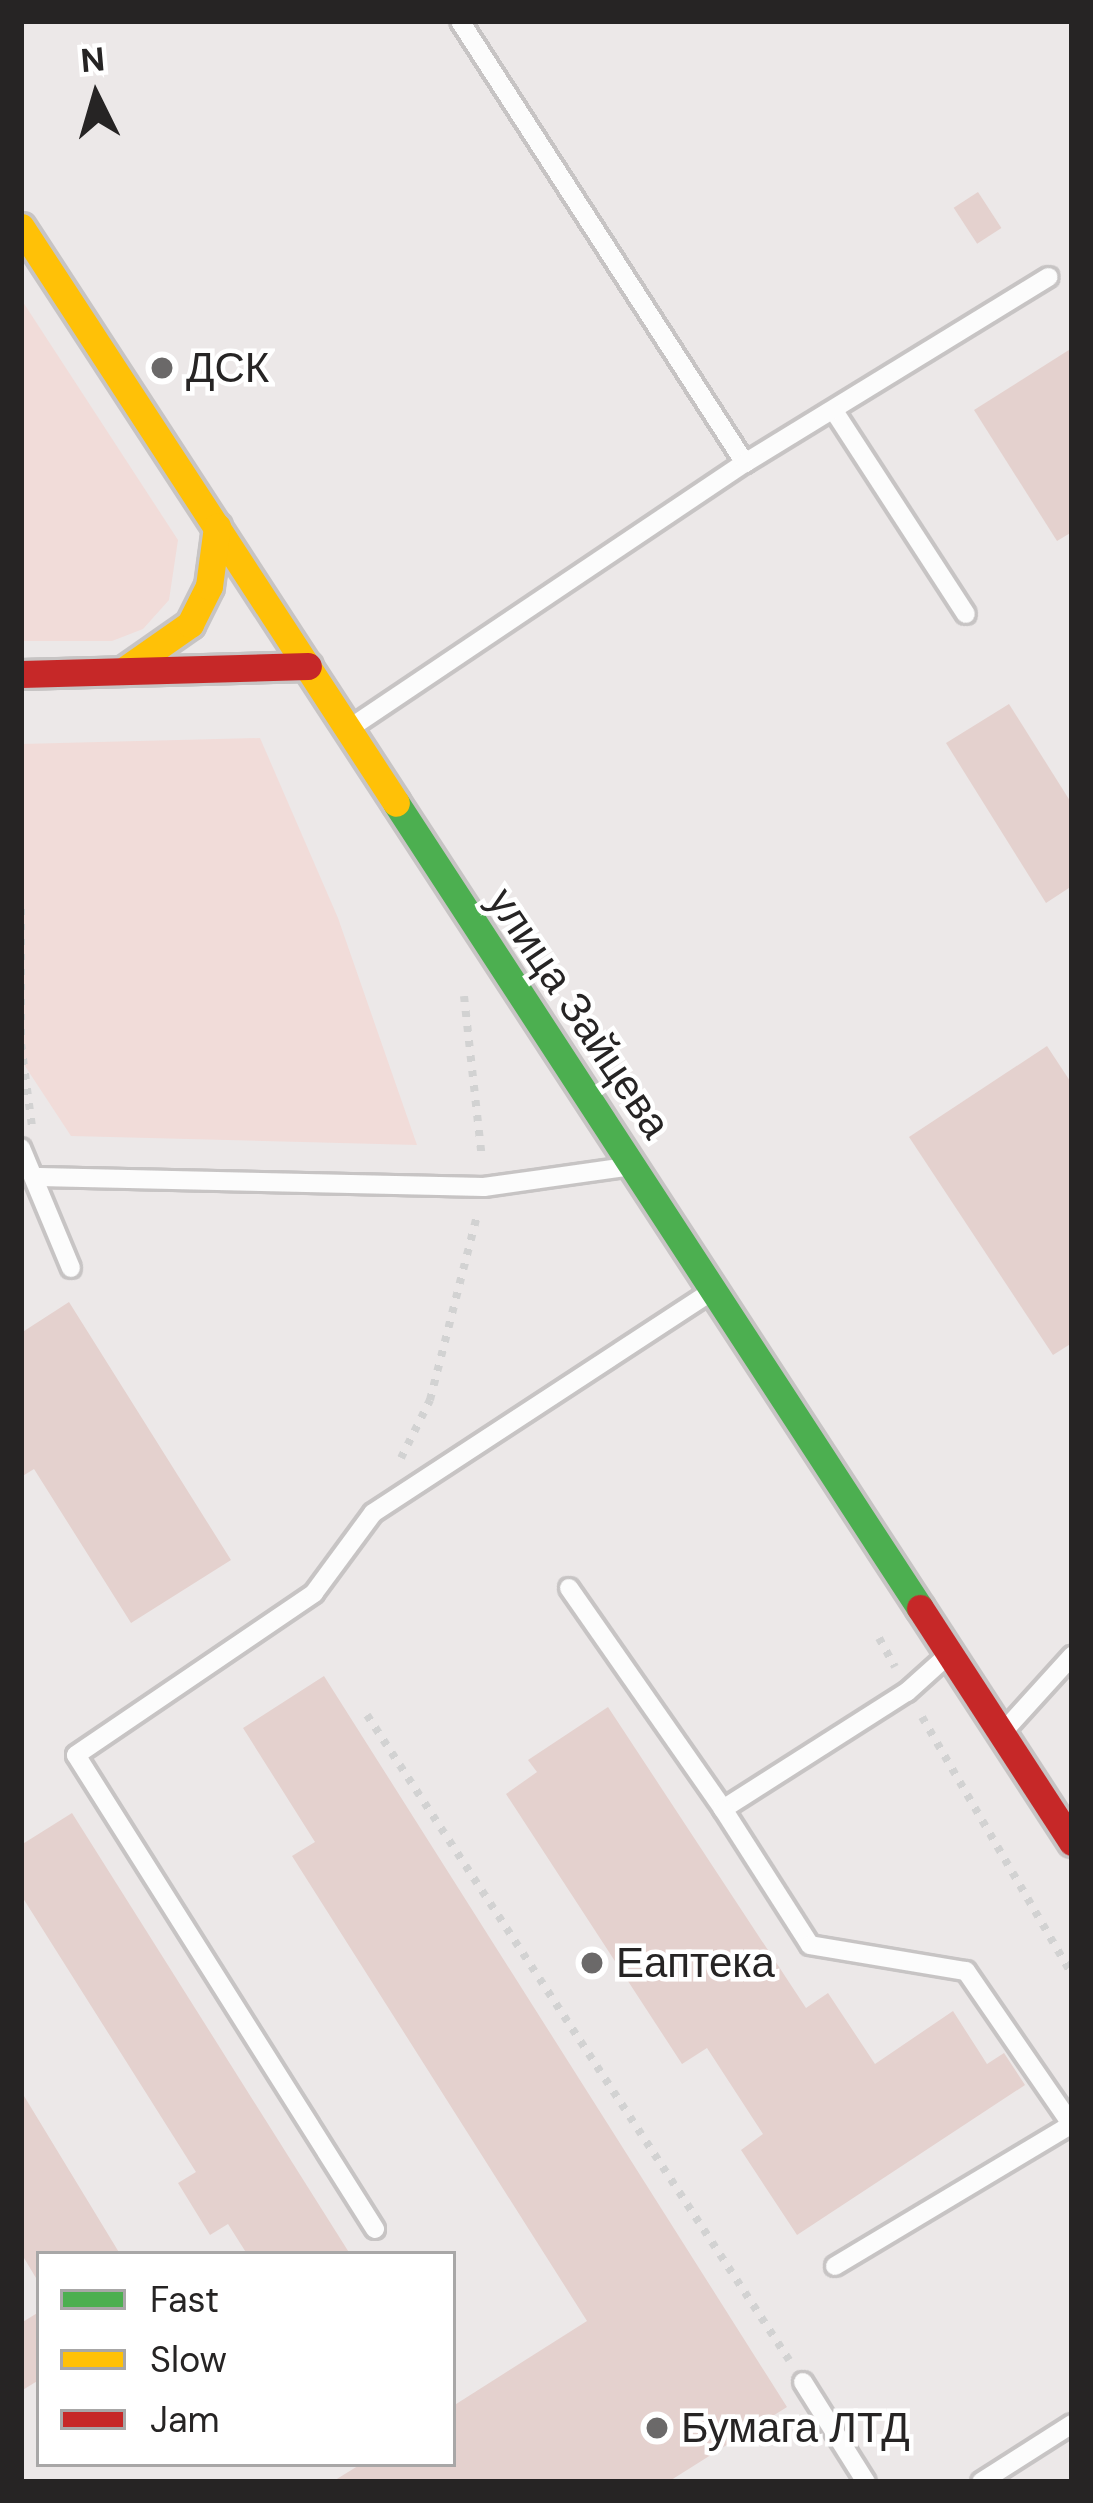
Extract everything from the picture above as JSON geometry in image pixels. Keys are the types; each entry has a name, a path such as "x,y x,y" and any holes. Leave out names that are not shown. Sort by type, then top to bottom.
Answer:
{"main road":[{"name":"улица Зайцева","path":"21,227 308,666 344,732 717,1288 1072,1842"},
{"path":"123,671 190,624 209,586 217,527"},
{"path":"21,674 308,666"}],"lane":[{"path":"460,21 746,464"},
{"path":"344,732 746,464 1049,277"},
{"path":"834,411 966,614"},
{"path":"21,1148 39,1177 71,1268"},
{"path":"39,1177 484,1186 631,1166"},
{"path":"375,2229 76,1755 314,1593 374,1513 717,1288"},
{"path":"569,1588 723,1809 810,1945 966,1971 1072,2124 835,2266"},
{"path":"723,1809 907,1692 950,1652"},
{"path":"1002,1733 1072,1656"},
{"path":"803,2382 866,2482"},
{"path":"981,2482 1072,2424"}],"path":[{"path":"21,909 21,1043 39,1177"},
{"path":"367,1715 803,2382"}],"shaded area":[{"path":"21,299 178,540 169,600 143,629 112,641 21,641"},
{"path":"260,738 338,918 417,1145 71,1136 21,1060 21,744"}],"building":[{"path":"978,192 1001,228 977,244 954,208"},
{"path":"1072,348 1072,532 1057,541 974,410"},
{"path":"1009,704 1072,804 1072,886 1046,903 946,743"},
{"path":"1047,1046 1072,1084 1072,1343 1053,1355 909,1137"},
{"path":"69,1302 231,1560 131,1623 34,1469 21,1477 21,1333"},
{"path":"324,1676 787,2407 668,2482 332,2482 356,2467 456,2467 456,2404 587,2321 292,1856 315,1842 243,1728"},
{"path":"608,1707 806,2008 828,1993 875,2064 953,2011 987,2064 1004,2053 1025,2085 797,2235 741,2150 763,2134 707,2048 682,2064 506,1794 537,1772 528,1760"},
{"path":"72,1813 348,2251 245,2251 228,2224 210,2235 178,2183 196,2172 21,1895 21,1845"},
{"path":"21,2091 118,2251 36,2251 36,2278 21,2253"},
{"path":"36,2314 36,2382 21,2391 21,2323"}],"traffic: fast":[{"path":"396,803 920,1608"}],"traffic: slow":[{"path":"21,227 396,803"},
{"path":"123,671 190,624 209,586 217,527"}],"traffic: jam":[{"path":"21,674 308,666"},
{"path":"920,1608 1072,1842"}],"place":[{"name":"ДСК","path":"162,368"},
{"name":"Еаптека","path":"592,1963"},
{"name":"Бумага ЛТД","path":"657,2428"}]}
